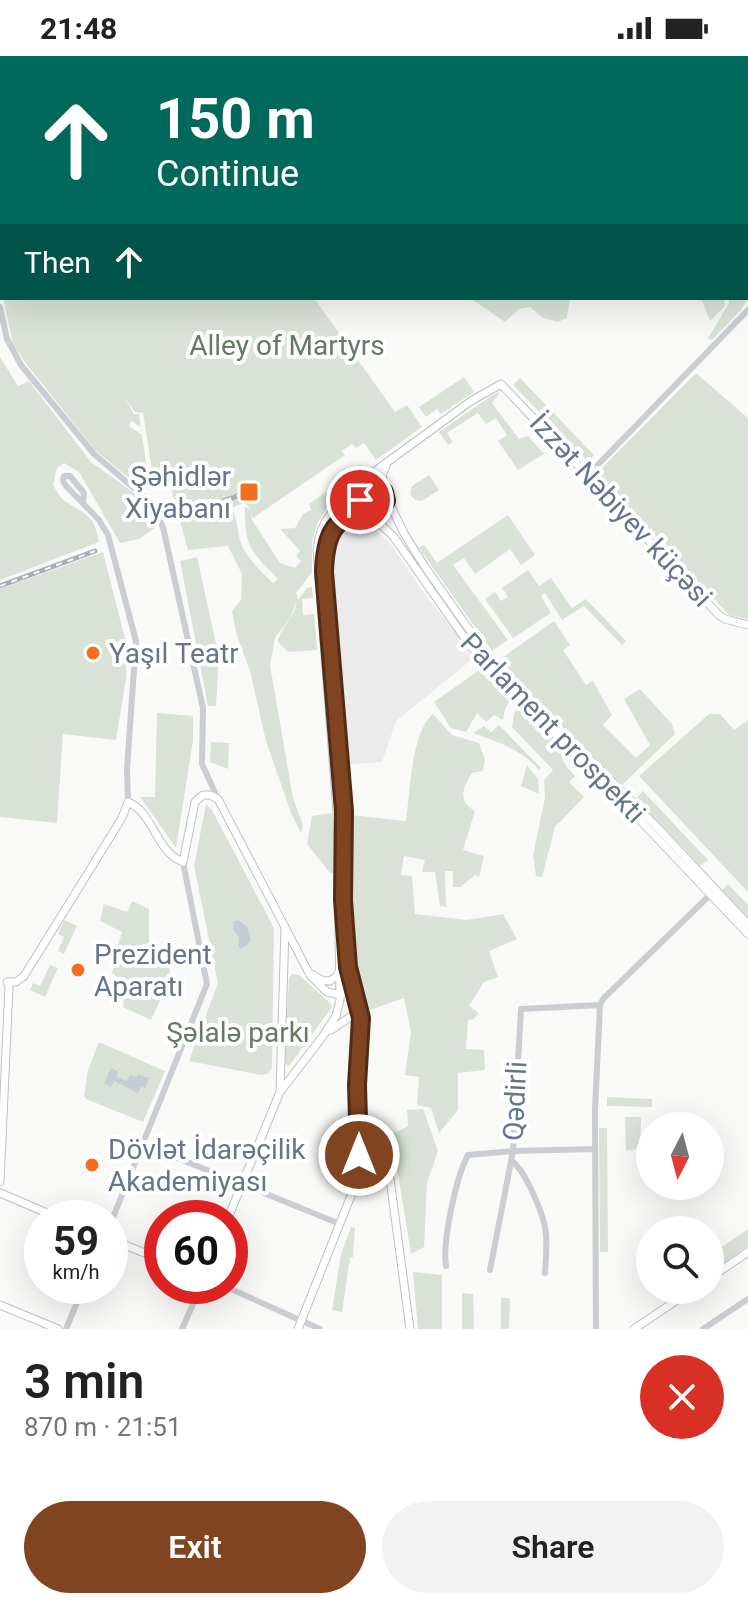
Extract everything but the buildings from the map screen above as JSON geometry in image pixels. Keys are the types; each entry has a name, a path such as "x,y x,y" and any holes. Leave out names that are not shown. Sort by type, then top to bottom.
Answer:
{"main road":[{"name":"İzzət Nəbiyev küçəsi","path":"389,460 471,401 501,384 719,615 748,625"},
{"path":"235,1200 280,1092 336,1016 341,995 337,811 317,550 321,530 339,504 389,460"},
{"path":"4,980 16,982 24,976 122,818 128,802 140,809 172,857 183,862 196,799 206,795 218,799 306,968 331,994 341,995 348,989 343,900 344,811 325,553 329,536 343,520 382,510 386,501 383,473 389,460"},
{"path":"369,512 362,507 371,474"},
{"path":"339,504 352,494 379,488 385,494"},
{"name":"Parlament prospekti","path":"385,494 425,567 487,655 748,924"},
{"name":"Parlament prospekti","path":"369,512 393,536 464,637 492,671 748,934"},
{"path":"280,1092 285,926"},
{"path":"306,968 318,979 328,982 337,976 341,962"},
{"path":"349,975 360,1006 358,1171"},
{"path":"0,1182 9,987 4,980"},
{"path":"323,1036 340,1021 350,1017 356,1020 361,1031"},
{"path":"358,1102 364,1126 387,1167 410,1329"},
{"path":"298,1329 340,1224 361,1160 370,1155 380,1159 387,1167"},
{"path":"0,1193 24,1203"},
{"path":"724,1268 748,1252"},
{"path":"634,1329 671,1304"},
{"path":"0,1305 58,1329"}],"street":[{"path":"0,308 7,339 21,365 94,454 137,489 156,511 168,540 204,712 202,764 218,799"},
{"path":"589,474 748,310"},
{"path":"83,503 108,535 136,634 127,769 128,802"},
{"path":"120,1200 207,984 183,862"},
{"path":"596,1329 595,1149 600,1005 711,894"},
{"name":"Qədirli","path":"490,1270 513,1151 521,1009 600,1005"},
{"path":"143,1144 340,1224"},
{"path":"446,1266 445,1253 454,1196 466,1158 471,1154 595,1149"},
{"path":"511,1161 518,1164 530,1187 546,1231 545,1273"},
{"path":"248,1296 320,1329"},
{"path":"703,1329 748,1299"},
{"path":"66,1329 76,1304"},
{"path":"182,1329 193,1304"}],"shaded area":[{"path":"354,521 369,523 392,546 425,595 476,656 396,721 382,762 344,765 328,569 329,548 336,531"},
{"path":"238,920 246,926 250,935 250,942 241,949 238,946 239,937 233,930 234,921"},
{"path":"111,1068 118,1071 116,1077 127,1081 130,1075 149,1078 145,1088 141,1087 138,1093 114,1081 111,1087 104,1084"}],"green space":[{"name":"Alley of Martyrs","path":"3,300 315,300 395,412 407,405 422,427 376,460 364,443 356,448 352,444 342,451 345,455 253,518 251,512 252,520 280,563 295,568 301,561 296,556 300,551 280,529 295,528 303,514 311,510 309,504 337,484 340,487 318,522 312,541 312,572 296,593 298,600 307,588 312,587 313,598 302,599 303,615 314,614 317,650 288,652 278,642 289,619 275,638 270,665 293,798 303,825 301,833 266,741 250,671 236,633 232,611 241,600 242,574 228,546 188,550 170,485 154,483 143,413 135,412 125,398 134,414 139,414 141,427 131,421 129,426 142,435 149,483 136,484 95,450 13,344","holes":["245,503 251,509 245,507 246,532 255,554 278,579 273,583 254,563 240,540 231,508"]},
{"path":"473,300 570,300 567,318 558,322 543,318 530,307 519,309 505,322"},
{"path":"702,300 724,300 725,306 710,321"},
{"path":"729,300 747,300 712,340 708,338"},
{"path":"0,357 18,386 29,381 91,462 137,495 156,527 139,539 120,543 79,472 64,463 57,468 53,485 63,500 91,520 99,542 0,580"},
{"path":"696,373 748,418 748,619 729,615 597,473"},
{"path":"464,377 474,392 441,414 437,409 426,417 419,407"},
{"path":"520,378 594,455 588,462 513,385"},
{"path":"497,392 499,394 492,403 519,439 528,436 544,454 518,470 498,441 507,435 496,418 486,424 478,413 447,433 453,442 448,445 439,432"},
{"path":"429,475 439,490 422,501 415,500 410,494 412,486"},
{"path":"508,515 535,555 521,565 510,549 475,574 464,558 453,565 508,640 492,651 419,548 424,545 437,563"},
{"path":"103,552 127,646 126,679 116,740 63,734 57,823 0,817 0,589"},
{"path":"197,557 219,657 216,706 208,706 180,561"},
{"path":"528,570 539,586 551,578 572,608 586,599 626,641 622,645 584,606 562,620 545,593 541,596 551,613 513,638 485,599 495,592 501,601 508,597 502,588"},
{"path":"554,621 570,645 563,650 586,685 593,681 612,715 603,725 636,758 650,745 624,699 640,689 672,724 675,734 622,785 499,660"},
{"path":"485,666 513,696 503,720 494,715 486,722 477,713 466,732 451,728 434,702"},
{"path":"520,703 562,746 562,759 575,776 569,782 584,797 555,827 542,877 536,876 533,855 545,798 544,780 553,770 512,727"},
{"path":"157,713 193,716 193,740 176,848 140,797 155,797"},
{"path":"433,714 452,735 479,743 485,760 483,771 472,773 464,789 466,803 475,811 463,850 484,856 479,877 475,875 460,887 453,887 453,871 445,871 446,907 440,906 435,872 422,872 425,860 404,856 401,875 412,876 415,914 467,920 503,914 517,939 489,951 498,977 484,982 469,1006 479,1013 468,1020 466,1049 484,1050 485,1070 458,1073 458,1110 439,1133 431,1108 417,1105 419,1077 405,1075 411,1032 404,998 367,1011 353,964 349,892 351,815 406,821 416,748 420,734"},
{"path":"709,714 720,714 734,730 748,720 748,892 639,776"},
{"path":"499,725 541,768 539,770 517,751 473,733 484,726 491,732"},
{"path":"211,742 229,743 228,769 210,762"},
{"path":"527,765 538,779 539,794 521,786"},
{"path":"643,791 708,860 700,866 636,798"},
{"name":"Şəlalə parkı","path":"206,804 274,928 272,1067 268,1074 189,1061 218,983 194,866"},
{"path":"332,813 335,872 330,873 307,844 312,816"},
{"path":"728,884 748,905 748,917 722,890"},
{"path":"132,901 149,909 149,943 135,946 132,960 115,956 122,932 100,921 104,904 127,912"},
{"path":"64,920 77,926 64,954 58,951 64,937 58,934"},
{"path":"115,960 143,968 168,961 171,977 151,1020 123,1007 126,984 112,973"},
{"path":"50,965 58,968 45,997 30,990 33,983 40,986"},
{"path":"292,974 299,975 332,1007 289,1066 284,1063 289,978"},
{"path":"99,1042 165,1071 143,1122 84,1096 88,1070"},
{"path":"607,1097 652,1099 652,1107 607,1106"},
{"path":"423,1109 438,1151 427,1183 424,1247 411,1254 397,1168 381,1140 408,1126 407,1110"},
{"path":"625,1117 636,1117 636,1149 626,1151"},
{"path":"599,1128 607,1128 608,1252 600,1252"},
{"path":"351,1227 355,1228 353,1257 350,1258 342,1312 332,1310 341,1254"},
{"path":"748,1229 748,1246 724,1263 724,1245"},
{"path":"413,1272 442,1275 442,1329 418,1329"},
{"path":"462,1293 473,1294 474,1329 462,1329"},
{"path":"501,1298 510,1298 509,1329 501,1329"}],"railway":[{"path":"180,516 249,492"},
{"path":"0,586 95,551"}],"place":[{"name":"Şəhidlər Xiyabanı","path":"249,492"},
{"name":"Yaşıl Teatr","path":"93,653"},
{"name":"Prezident Aparatı","path":"78,970"},
{"name":"Dövlət İdarəçilik Akademiyası","path":"92,1165"}],"route":[{"path":"359,1155 357,1085 361,1018 348,967 343,900 344,811 324,572 325,547 335,527 352,516 379,511 384,507 386,498 384,492 376,487 366,489 360,500"}]}
